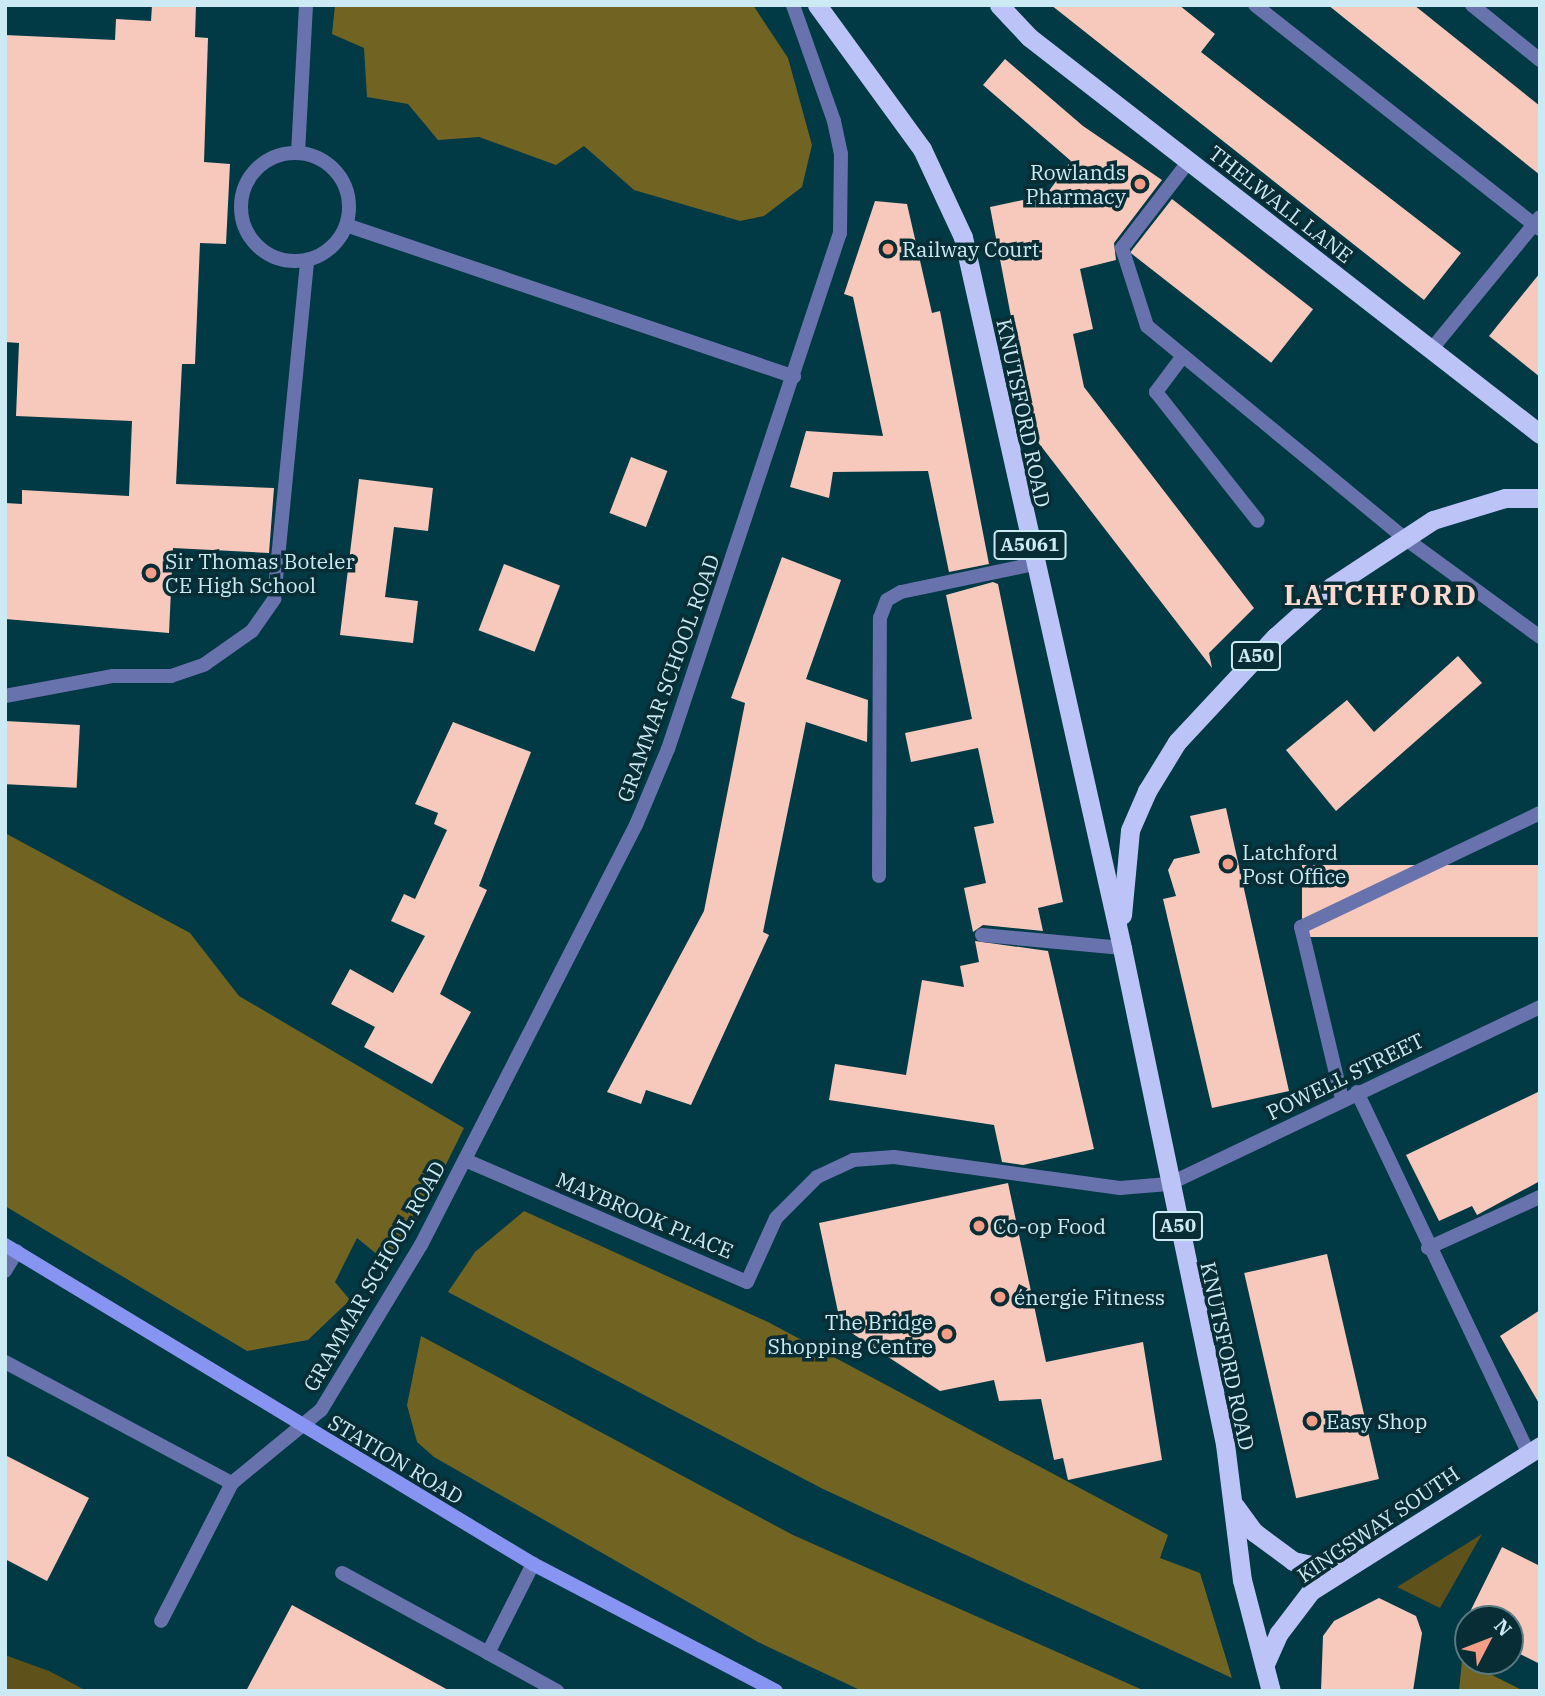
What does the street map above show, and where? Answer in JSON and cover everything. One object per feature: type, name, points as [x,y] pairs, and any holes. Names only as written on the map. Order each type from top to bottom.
[{"type":"highway","name":"KNUTSFORD ROAD","points":[[817,5],[922,149],[963,237],[1122,948],[1234,1505],[1242,1580],[1271,1691]]},
{"type":"highway","name":"THELWALL LANE","points":[[999,5],[1029,37],[1430,351],[1539,432]]},
{"type":"highway","name":"KNUTSFORD ROAD","points":[[1122,948],[1130,830],[1177,742],[1275,637],[1331,587],[1403,537],[1465,507],[1540,498]]},
{"type":"highway","name":"KINGSWAY SOUTH","points":[[1265,1664],[1279,1633],[1311,1591],[1534,1450]]},
{"type":"highway","name":"A50","points":[[1234,1505],[1254,1532],[1293,1561],[1339,1565],[1363,1556]]},
{"type":"main road","name":"STATION ROAD","points":[[11,1248],[304,1428],[533,1564],[775,1691]]},
{"type":"street","points":[[298,153],[306,5]]},
{"type":"street","name":"GRAMMAR SCHOOL ROAD","points":[[304,1428],[421,1245],[636,825],[668,749],[840,233],[842,188],[834,121],[793,5]]},
{"type":"street","points":[[1255,5],[1538,224],[1430,351]]},
{"type":"street","points":[[1472,5],[1540,60]]},
{"type":"street","points":[[298,153],[315,157],[340,177],[349,208],[346,225],[338,241],[307,260],[271,256],[256,245],[241,212],[243,193],[264,163],[298,153]]},
{"type":"street","points":[[1189,161],[1122,248],[1147,327],[1403,537],[1538,632]]},
{"type":"street","points":[[346,225],[794,377]]},
{"type":"street","points":[[5,696],[113,676],[172,676],[205,664],[252,631],[274,599],[307,260]]},
{"type":"street","points":[[1183,356],[1156,391],[1258,521]]},
{"type":"street","points":[[879,876],[880,618],[887,600],[901,592],[1034,564]]},
{"type":"street","points":[[1342,1099],[1301,927],[1540,813]]},
{"type":"street","points":[[982,935],[1122,948]]},
{"type":"street","name":"POWELL STREET","points":[[1169,1184],[1342,1099],[1540,1007]]},
{"type":"street","points":[[1357,1092],[1428,1248],[1534,1450]]},
{"type":"street","name":"MAYBROOK PLACE","points":[[465,1160],[747,1282],[776,1218],[817,1177],[853,1160],[894,1157],[1120,1188],[1169,1184]]},
{"type":"street","points":[[1428,1248],[1540,1197]]},
{"type":"street","points":[[5,1270],[11,1248]]},
{"type":"street","points":[[5,1362],[232,1483]]},
{"type":"street","points":[[161,1621],[232,1483],[304,1428]]},
{"type":"street","points":[[488,1653],[533,1564]]},
{"type":"street","points":[[342,1573],[557,1691]]},
{"type":"shaded area","points":[[335,5],[753,5],[788,58],[812,145],[802,187],[764,216],[740,221],[634,190],[584,146],[556,165],[479,137],[438,140],[408,104],[367,97],[364,48],[332,34]]},
{"type":"shaded area","points":[[5,833],[190,933],[239,996],[464,1128],[420,1217],[389,1264],[357,1238],[335,1282],[350,1300],[308,1340],[247,1351],[5,1206]]},
{"type":"shaded area","points":[[524,1211],[768,1322],[1168,1535],[1160,1558],[1200,1573],[1232,1678],[823,1489],[448,1292],[475,1252]]},
{"type":"shaded area","points":[[421,1336],[793,1535],[1145,1691],[862,1691],[758,1642],[434,1457],[417,1442],[407,1405]]},
{"type":"shaded area","points":[[1482,1534],[1440,1608],[1397,1587]]},
{"type":"shaded area","points":[[5,1655],[49,1671],[87,1691],[5,1691]]},
{"type":"shaded area","points":[[1461,1675],[1492,1675],[1524,1691],[1459,1691]]},
{"type":"building","points":[[152,5],[196,5],[195,37],[208,38],[204,162],[230,164],[226,244],[200,243],[195,364],[182,364],[176,484],[274,488],[269,553],[173,548],[169,633],[5,619],[5,503],[22,504],[22,490],[129,496],[132,421],[16,416],[19,343],[5,342],[5,35],[115,40],[116,19],[151,21]]},
{"type":"building","points":[[1051,5],[1179,5],[1215,34],[1201,52],[1461,253],[1424,300]]},
{"type":"building","points":[[1328,5],[1414,5],[1540,106],[1540,175]]},
{"type":"building","points":[[1005,59],[1083,126],[1162,180],[1114,243],[1116,260],[1080,269],[1093,329],[1073,334],[1084,387],[1254,608],[1209,653],[1212,668],[1034,437],[990,207],[1046,195],[1071,161],[983,85]]},
{"type":"building","points":[[1172,199],[1313,309],[1271,363],[1130,253]]},
{"type":"building","points":[[875,201],[907,204],[932,313],[940,311],[989,564],[949,572],[928,471],[833,472],[829,498],[790,487],[806,431],[883,436],[853,297],[844,294]]},
{"type":"building","points":[[1540,273],[1540,377],[1489,336]]},
{"type":"building","points":[[631,457],[667,471],[646,527],[609,513]]},
{"type":"building","points":[[359,479],[433,488],[428,531],[394,527],[385,597],[418,601],[413,643],[340,635]]},
{"type":"building","points":[[782,557],[841,580],[806,679],[868,700],[867,742],[806,722],[763,932],[769,935],[691,1105],[646,1090],[641,1104],[607,1092],[704,911],[745,703],[731,698]]},
{"type":"building","points":[[504,564],[560,586],[535,652],[479,630]]},
{"type":"building","points":[[993,582],[998,584],[1063,902],[1038,908],[1043,931],[983,925],[973,932],[964,888],[986,883],[974,827],[994,823],[978,748],[911,762],[905,733],[972,719],[946,595]]},
{"type":"building","points":[[1458,656],[1482,683],[1336,811],[1286,750],[1347,700],[1374,732]]},
{"type":"building","points":[[5,721],[80,725],[77,788],[5,784]]},
{"type":"building","points":[[453,722],[531,752],[479,886],[487,890],[440,994],[471,1012],[432,1084],[364,1047],[375,1027],[331,1004],[350,969],[393,993],[425,936],[391,921],[404,894],[415,899],[447,830],[434,824],[438,813],[415,804]]},
{"type":"building","points":[[1226,808],[1289,1091],[1212,1108],[1163,899],[1176,896],[1168,870],[1174,859],[1200,853],[1190,816]]},
{"type":"building","points":[[1302,865],[1540,865],[1540,937],[1302,937]]},
{"type":"building","points":[[975,941],[1048,951],[1094,1149],[1023,1165],[1002,1162],[994,1125],[829,1100],[835,1064],[906,1075],[922,980],[964,987],[960,966],[979,962]]},
{"type":"building","points":[[1540,1091],[1540,1181],[1477,1215],[1472,1206],[1439,1221],[1406,1155]]},
{"type":"building","name":"The Bridge Shopping Centre","points":[[1008,1183],[1046,1362],[1143,1342],[1162,1460],[1068,1480],[1063,1458],[1054,1460],[1041,1399],[999,1401],[994,1380],[940,1391],[841,1326],[819,1223]]},
{"type":"building","points":[[1327,1254],[1379,1479],[1296,1498],[1244,1273]]},
{"type":"building","points":[[1540,1310],[1540,1405],[1500,1336]]},
{"type":"building","points":[[5,1455],[89,1498],[47,1581],[5,1559]]},
{"type":"building","points":[[1502,1547],[1540,1566],[1540,1664],[1524,1656],[1524,1605],[1473,1605]]},
{"type":"building","points":[[1379,1598],[1416,1616],[1422,1633],[1413,1691],[1321,1691],[1323,1636],[1334,1621]]},
{"type":"building","points":[[292,1605],[450,1691],[246,1691]]},
{"type":"place","name":"Rowlands Pharmacy","points":[[1140,184]]},
{"type":"place","name":"Railway Court","points":[[888,249]]},
{"type":"place","name":"Sir Thomas Boteler CE High School","points":[[151,573]]},
{"type":"place","name":"Latchford Post Office","points":[[1228,864]]},
{"type":"place","name":"Co-op Food","points":[[979,1226]]},
{"type":"place","name":"énergie Fitness","points":[[1000,1297]]},
{"type":"place","name":"The Bridge Shopping Centre","points":[[947,1334]]},
{"type":"place","name":"Easy Shop","points":[[1312,1421]]},
{"type":"district","name":"LATCHFORD","points":[[1381,595]]}]
